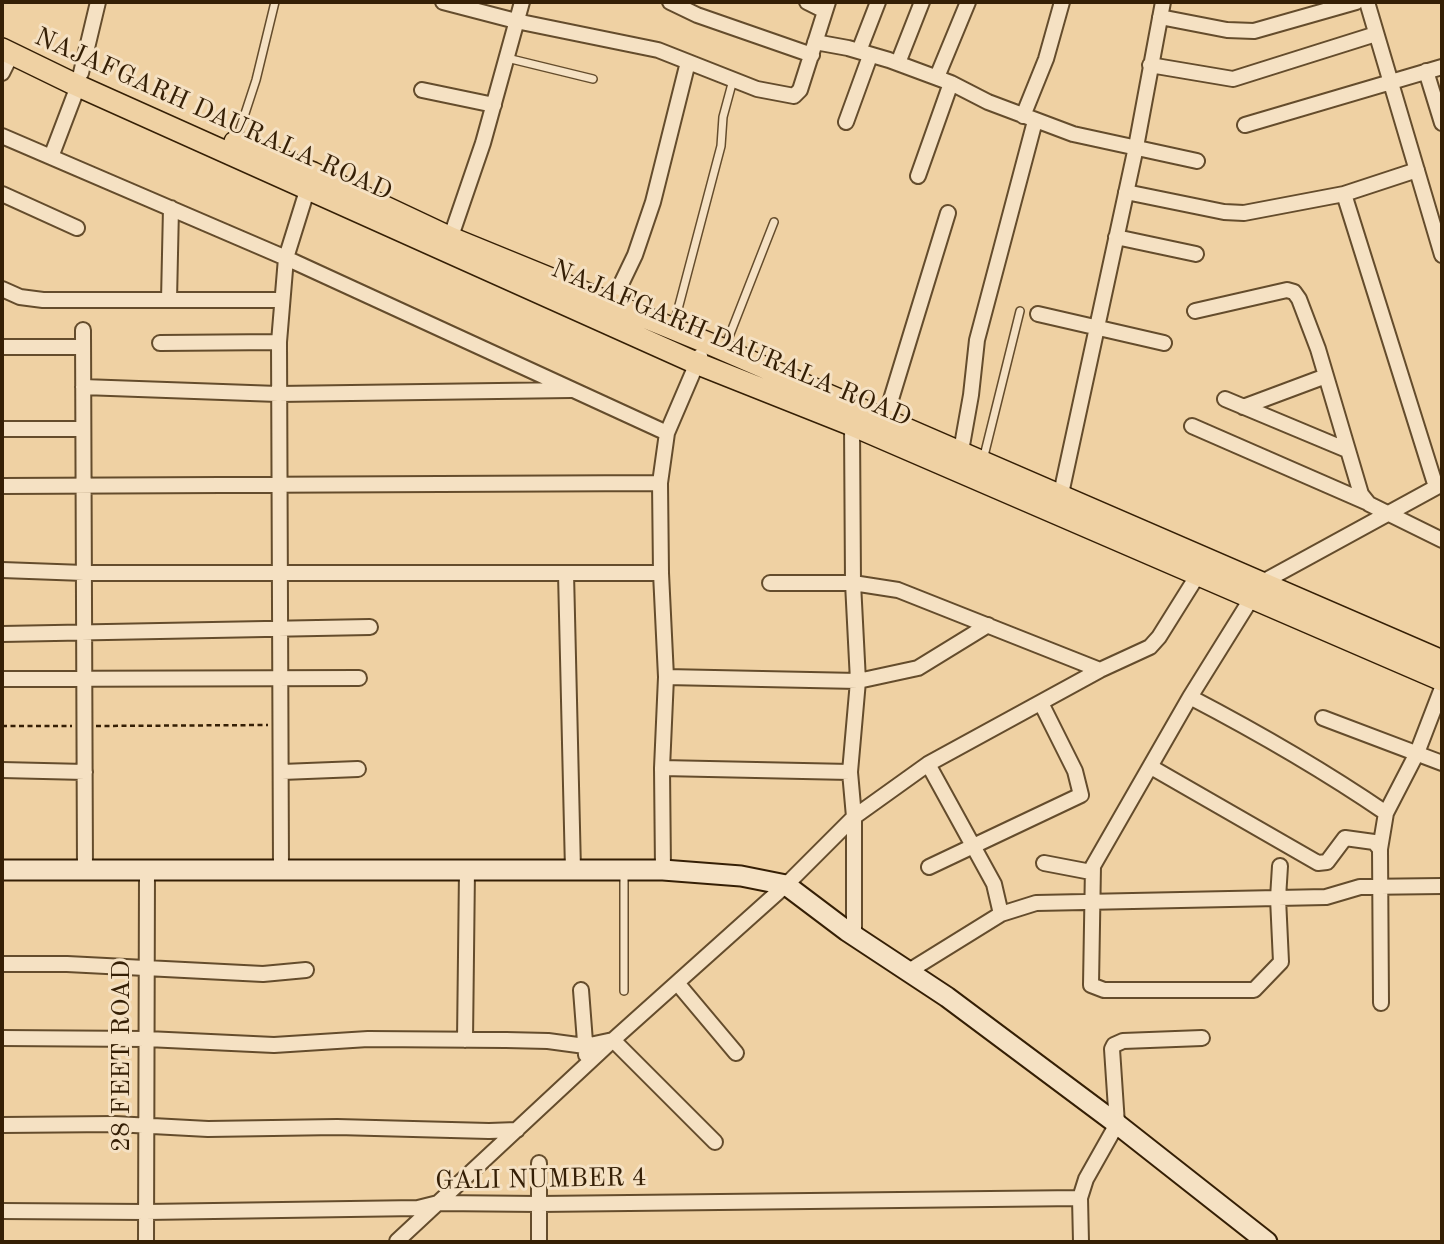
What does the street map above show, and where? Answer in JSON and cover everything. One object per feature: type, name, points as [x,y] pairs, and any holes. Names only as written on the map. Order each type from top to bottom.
[{"type":"main road","name":"NAJAFGARH DAURALA ROAD","points":[[2,33],[79,79],[310,181],[696,363],[1059,505],[1256,590],[1442,661]]},
{"type":"main road","name":"NAJAFGARH DAURALA ROAD","points":[[5,59],[79,79],[235,142],[310,181]]},
{"type":"main road","name":"NAJAFGARH DAURALA ROAD","points":[[448,245],[611,303],[961,451],[1059,505],[1199,573],[1256,590],[1442,680]]},
{"type":"street","points":[[51,157],[79,79],[98,2]]},
{"type":"street","points":[[443,2],[516,21],[657,50],[757,89],[794,96],[800,90],[827,6],[807,2]]},
{"type":"street","points":[[448,245],[494,105],[522,2]]},
{"type":"street","points":[[670,2],[697,15],[814,49],[864,53],[898,63],[944,80],[988,102],[1073,134],[1197,161]]},
{"type":"street","points":[[846,122],[878,2]]},
{"type":"street","points":[[898,63],[922,2]]},
{"type":"street","points":[[918,176],[968,2]]},
{"type":"street","points":[[961,451],[977,340],[1029,118],[1062,2]]},
{"type":"street","points":[[1059,505],[1136,147],[1163,2]]},
{"type":"street","points":[[1160,17],[1227,30],[1254,31],[1356,2]]},
{"type":"street","points":[[1367,2],[1442,255]]},
{"type":"street","points":[[1150,65],[1233,79],[1376,34]]},
{"type":"street","points":[[611,303],[635,255],[653,202],[688,62]]},
{"type":"street","points":[[1245,125],[1442,67]]},
{"type":"street","points":[[1426,71],[1442,123]]},
{"type":"street","points":[[422,90],[494,105]]},
{"type":"street","points":[[2,136],[286,258],[667,433]]},
{"type":"street","points":[[1126,192],[1244,214],[1344,194],[1417,170]]},
{"type":"street","points":[[281,870],[279,342],[286,258],[310,181]]},
{"type":"street","points":[[2,194],[78,228]]},
{"type":"street","points":[[1279,866],[1281,961],[1254,990],[1104,990],[1091,985],[1094,902],[1091,872],[1189,697],[1256,590],[1387,513],[1439,486],[1344,194]]},
{"type":"street","points":[[169,300],[171,208]]},
{"type":"street","points":[[885,419],[948,213]]},
{"type":"street","points":[[1116,237],[1196,254]]},
{"type":"street","points":[[2,289],[20,297],[43,300],[282,300]]},
{"type":"street","points":[[1195,311],[1287,290],[1294,292],[1309,324],[1346,450],[1366,502]]},
{"type":"street","points":[[1038,314],[1164,343]]},
{"type":"street","points":[[83,330],[85,870]]},
{"type":"street","points":[[160,343],[279,342]]},
{"type":"street","points":[[2,347],[83,347]]},
{"type":"street","points":[[663,870],[662,768],[666,677],[660,483],[667,433],[696,363],[716,347]]},
{"type":"street","points":[[1243,407],[1326,376]]},
{"type":"street","points":[[83,387],[278,394],[576,390]]},
{"type":"street","points":[[1225,399],[1346,450]]},
{"type":"street","points":[[852,425],[853,583],[858,681],[850,772],[854,817],[855,936]]},
{"type":"street","points":[[1192,426],[1366,502],[1442,540]]},
{"type":"street","points":[[2,429],[83,429]]},
{"type":"street","points":[[2,486],[660,483]]},
{"type":"street","points":[[2,570],[84,573],[661,573]]},
{"type":"street","points":[[566,573],[573,870]]},
{"type":"street","points":[[397,1241],[613,1040],[786,885],[854,817],[928,764],[1100,670],[1150,647],[1199,573]]},
{"type":"street","points":[[770,583],[853,583],[898,590],[1100,670]]},
{"type":"street","points":[[666,677],[858,681],[918,668],[988,625]]},
{"type":"street","points":[[2,634],[370,626]]},
{"type":"street","points":[[2,679],[359,678]]},
{"type":"street","points":[[1381,1003],[1380,849],[1386,813],[1417,753],[1442,688]]},
{"type":"street","points":[[1189,697],[1258,732],[1325,771],[1386,813]]},
{"type":"street","points":[[929,867],[1081,795],[1075,771],[1041,703]]},
{"type":"street","points":[[1323,718],[1442,764]]},
{"type":"street","points":[[928,764],[994,884],[1001,914]]},
{"type":"street","points":[[1152,766],[1318,863],[1327,862],[1345,838],[1374,842],[1380,849]]},
{"type":"street","points":[[662,768],[850,772]]},
{"type":"street","points":[[282,772],[358,769]]},
{"type":"street","points":[[2,770],[85,772]]},
{"type":"street","points":[[1044,863],[1091,872]]},
{"type":"street","points":[[2,870],[663,870],[741,876],[786,885],[855,936],[909,971],[1117,1124],[1267,1242]]},
{"type":"street","name":"28 FEET ROAD","points":[[146,1242],[147,870]]},
{"type":"street","points":[[465,1040],[467,870]]},
{"type":"street","points":[[909,971],[1001,914],[1037,903],[1326,897],[1360,887],[1442,886]]},
{"type":"street","points":[[2,964],[147,967],[263,974],[306,970]]},
{"type":"street","points":[[678,984],[736,1053]]},
{"type":"street","points":[[581,990],[588,1064]]},
{"type":"street","points":[[2,1038],[147,1039],[274,1045],[368,1039],[548,1041],[585,1046],[613,1040]]},
{"type":"street","points":[[1081,1242],[1080,1198],[1086,1179],[1117,1124],[1112,1049],[1114,1045],[1123,1041],[1202,1038]]},
{"type":"street","points":[[613,1040],[715,1142]]},
{"type":"street","points":[[2,1125],[517,1130]]},
{"type":"street","points":[[539,1163],[539,1242]]},
{"type":"street","name":"GALI NUMBER 4","points":[[2,1211],[418,1208],[438,1203],[1080,1198]]},
{"type":"street","points":[[417,1224],[418,1208]]},
{"type":"lane","points":[[235,142],[256,80],[275,2]]},
{"type":"lane","points":[[506,58],[593,79]]},
{"type":"lane","points":[[673,328],[721,146],[723,117],[733,80]]},
{"type":"lane","points":[[716,347],[774,222]]},
{"type":"lane","points":[[983,461],[1020,311]]},
{"type":"lane","points":[[624,870],[624,991]]},
{"type":"path","points":[[2,726],[282,725]]}]
